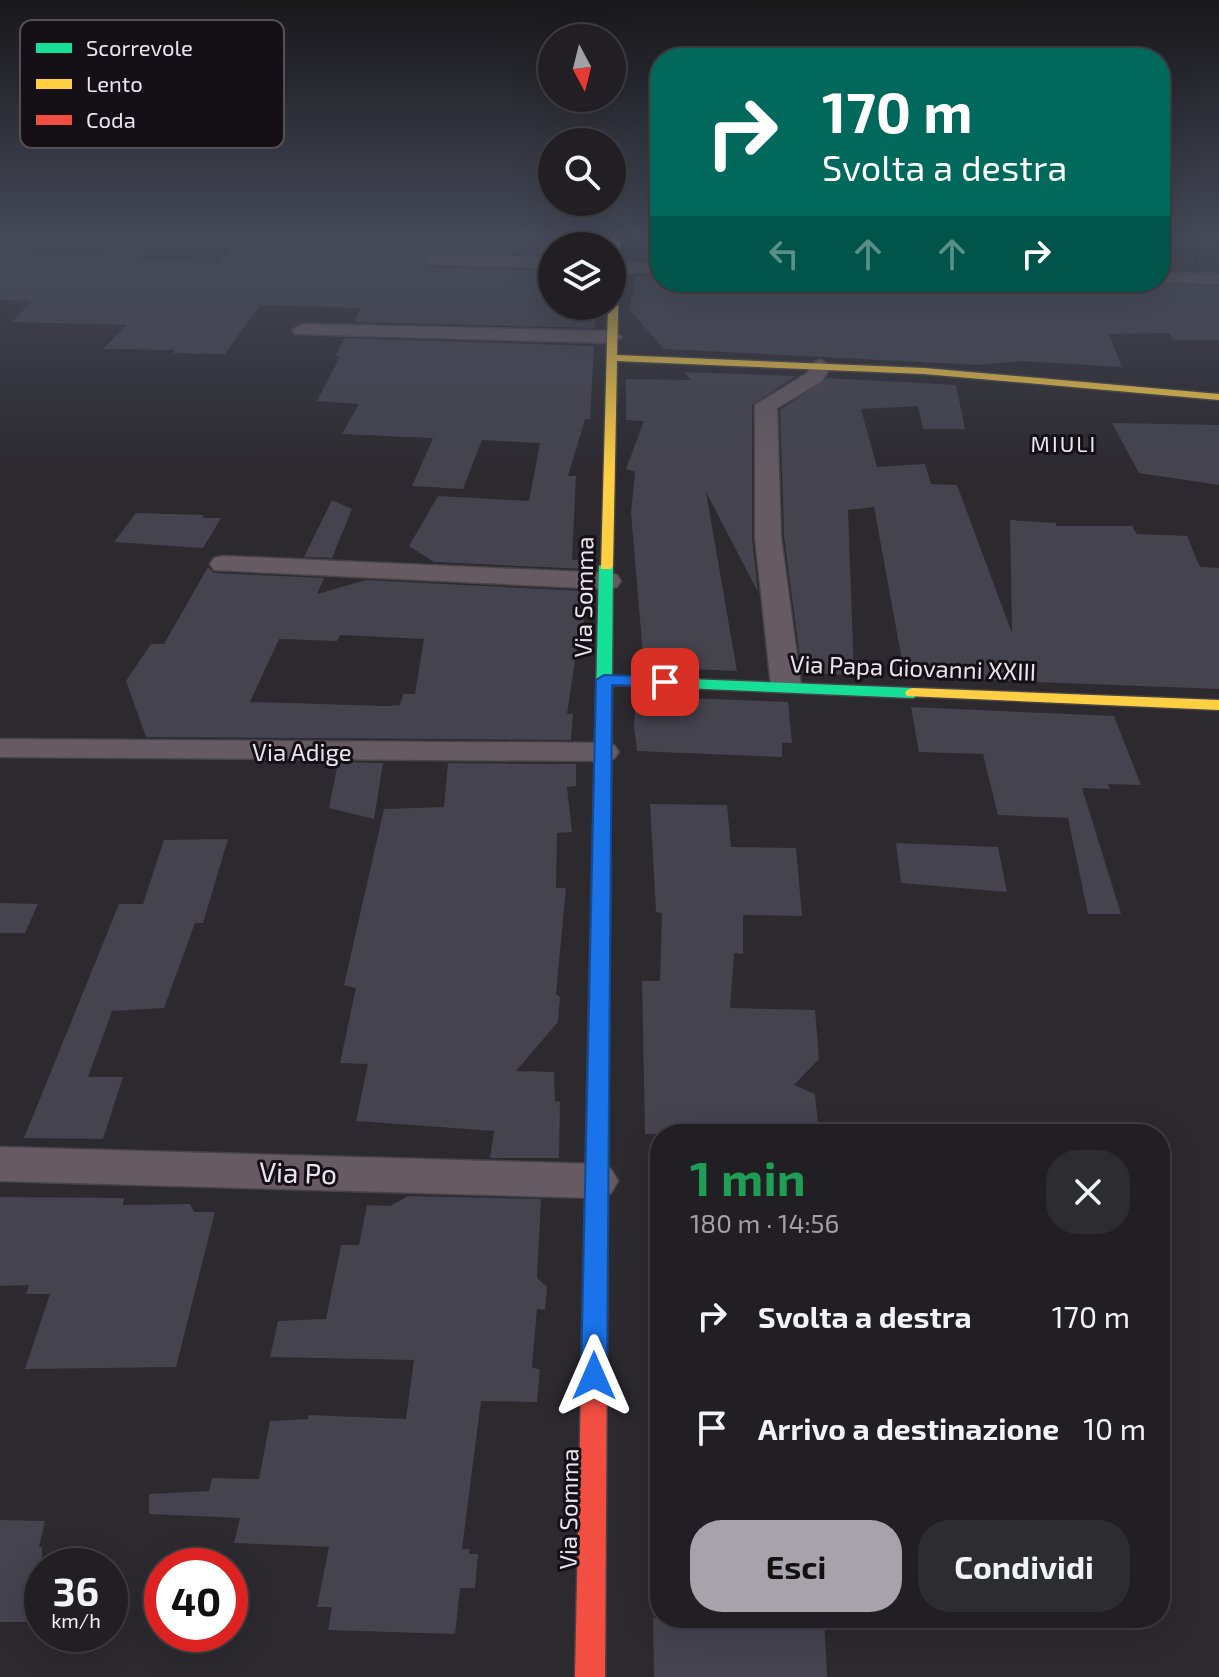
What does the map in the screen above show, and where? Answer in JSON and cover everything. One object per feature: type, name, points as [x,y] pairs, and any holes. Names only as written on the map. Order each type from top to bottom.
[{"type":"street","name":"Via Somma","points":[[590,1677],[604,680],[612,320]]},
{"type":"street","points":[[302,330],[612,348],[1219,397]]},
{"type":"street","points":[[786,686],[768,537],[766,405],[815,377],[821,366]]},
{"type":"street","points":[[223,564],[608,581]]},
{"type":"street","name":"Via Papa Giovanni XXIII","points":[[604,680],[1219,705]]},
{"type":"street","name":"Via Adige","points":[[0,748],[603,752]]},
{"type":"street","name":"Via Po","points":[[0,1164],[596,1181]]},
{"type":"building","points":[[17,316],[252,316],[225,354],[103,349],[127,325],[12,322]]},
{"type":"building","points":[[357,316],[538,316],[538,320],[596,320],[595,328],[354,322]]},
{"type":"building","points":[[635,316],[1219,316],[1219,340],[1173,340],[1170,333],[1109,334],[1122,367],[1021,361],[979,365],[664,349]]},
{"type":"building","points":[[345,338],[594,346],[590,419],[585,419],[568,476],[576,476],[572,560],[586,560],[585,569],[434,562],[409,546],[438,496],[529,501],[540,443],[482,440],[463,489],[412,486],[433,438],[342,434],[359,404],[317,401],[340,356],[335,356]]},
{"type":"building","points":[[684,372],[796,376],[752,405],[752,537],[758,592],[706,492],[737,671],[644,667],[631,513],[635,472],[626,469],[644,421],[626,420],[626,379],[691,380]]},
{"type":"building","points":[[827,378],[956,385],[965,429],[923,429],[918,406],[861,409],[877,467],[925,464],[931,484],[957,485],[1012,633],[1010,520],[1056,523],[1056,526],[1132,526],[1137,534],[1187,536],[1200,567],[1219,568],[1219,689],[905,677],[874,507],[848,510],[854,675],[802,673],[784,537],[780,410]]},
{"type":"building","points":[[1112,423],[1219,425],[1219,485],[1139,473]]},
{"type":"building","points":[[332,500],[352,509],[332,558],[304,557]]},
{"type":"building","points":[[136,513],[221,518],[203,548],[114,542]]},
{"type":"building","points":[[208,567],[214,573],[324,578],[317,594],[366,580],[585,591],[583,647],[577,647],[567,714],[573,714],[571,740],[146,737],[126,681],[151,644],[164,644]],"holes":[[[340,635],[424,639],[415,694],[403,694],[400,705],[250,702],[279,639],[337,641]]]},
{"type":"building","points":[[636,696],[788,702],[792,743],[782,743],[782,757],[637,751],[634,728]]},
{"type":"building","points":[[911,707],[1114,716],[1141,785],[1108,784],[1110,789],[1082,788],[1121,914],[1088,914],[1068,818],[998,815],[983,754],[919,752]]},
{"type":"building","points":[[338,762],[383,763],[374,819],[329,808]]},
{"type":"building","points":[[448,763],[576,764],[576,786],[567,787],[572,832],[557,833],[556,888],[566,888],[556,994],[560,997],[558,1022],[516,1071],[554,1072],[555,1101],[560,1102],[559,1158],[490,1158],[494,1131],[356,1121],[368,1064],[340,1063],[356,988],[344,985],[384,809],[444,807]]},
{"type":"building","points":[[650,804],[727,805],[731,847],[796,848],[802,916],[743,915],[743,954],[734,953],[730,1008],[815,1010],[819,1059],[794,1085],[815,1094],[818,1124],[650,1124],[650,1134],[645,1134],[642,981],[660,981],[662,913],[656,912]]},
{"type":"building","points":[[228,839],[203,923],[195,923],[164,1008],[112,1011],[88,1077],[123,1077],[103,1139],[24,1138],[119,904],[143,904],[164,840]]},
{"type":"building","points":[[896,843],[998,847],[1007,892],[901,883]]},
{"type":"building","points":[[0,903],[38,904],[25,933],[0,933]]},
{"type":"building","points":[[408,1196],[541,1199],[537,1278],[547,1287],[545,1310],[537,1309],[532,1367],[540,1370],[537,1402],[481,1401],[462,1549],[470,1549],[469,1554],[478,1554],[475,1588],[460,1588],[455,1634],[328,1630],[332,1607],[317,1607],[329,1547],[234,1543],[240,1518],[149,1514],[149,1494],[209,1491],[212,1478],[259,1479],[270,1421],[308,1419],[309,1415],[406,1419],[414,1360],[270,1357],[278,1321],[326,1319],[341,1245],[359,1245],[367,1205],[390,1206]]},
{"type":"building","points":[[0,1197],[124,1198],[123,1205],[190,1204],[194,1212],[215,1212],[176,1367],[25,1369],[50,1294],[26,1294],[29,1285],[0,1286]]},
{"type":"building","points":[[0,1520],[45,1521],[39,1547],[42,1548],[24,1548],[24,1622],[0,1622]]},
{"type":"building","points":[[653,1628],[825,1628],[827,1677],[654,1677]]},
{"type":"traffic: fast","points":[[599,1006],[606,566]]},
{"type":"traffic: fast","points":[[604,680],[913,693]]},
{"type":"traffic: slow","points":[[606,566],[613,320]]},
{"type":"traffic: slow","points":[[612,358],[924,371],[1219,397]]},
{"type":"traffic: slow","points":[[913,693],[1219,705]]},
{"type":"traffic: jam","points":[[590,1677],[599,1006]]},
{"type":"district","name":"MIULI","points":[[1064,443]]},
{"type":"route","points":[[594,1376],[604,680],[665,682]]}]
